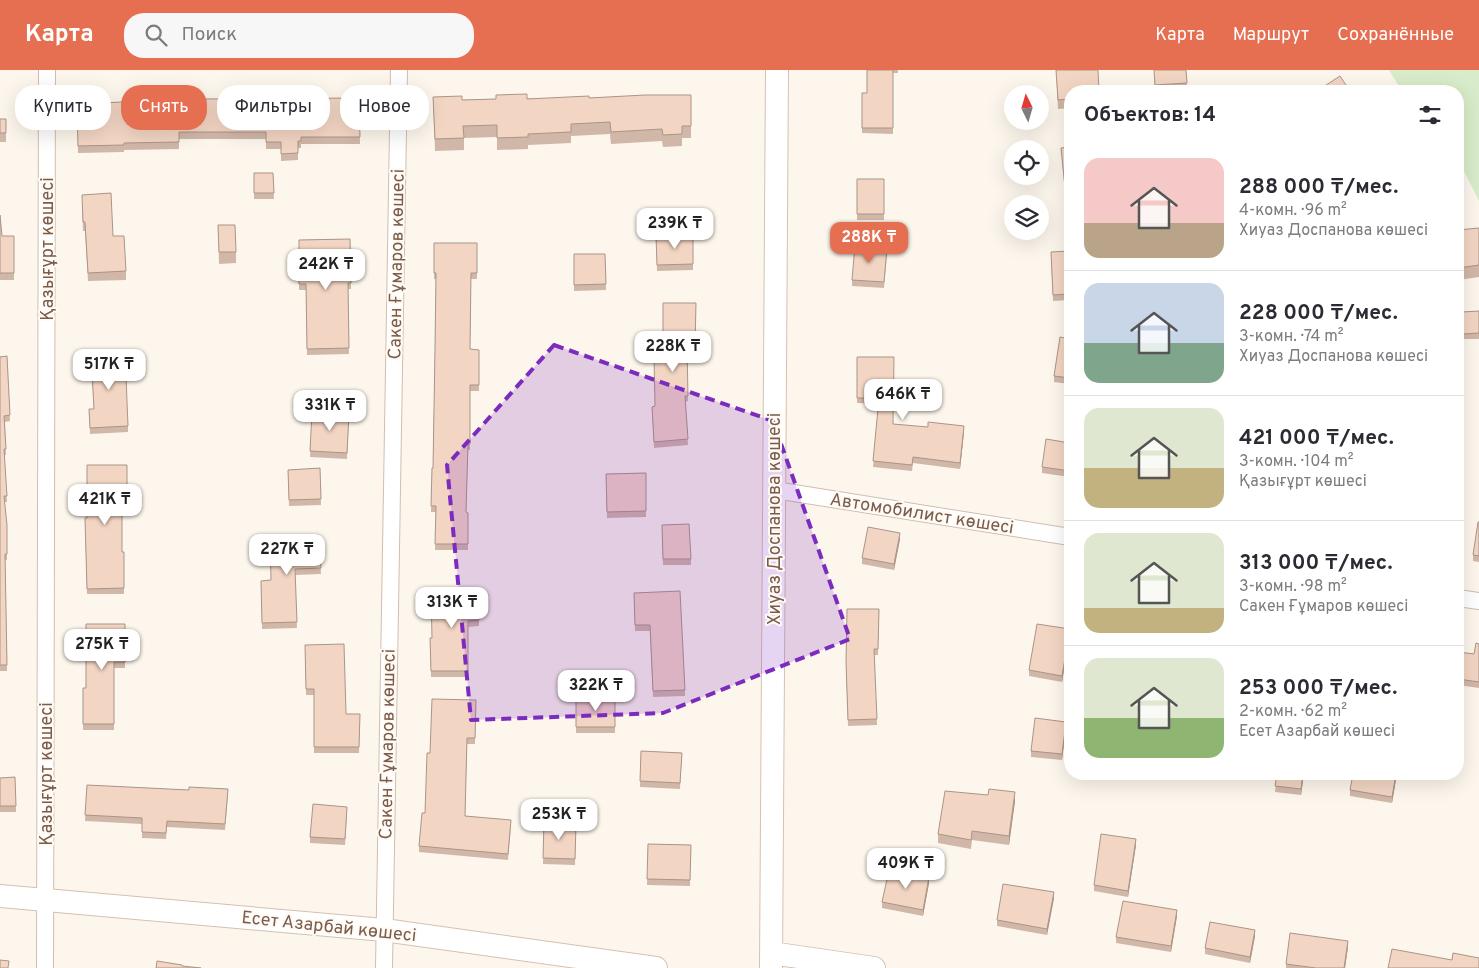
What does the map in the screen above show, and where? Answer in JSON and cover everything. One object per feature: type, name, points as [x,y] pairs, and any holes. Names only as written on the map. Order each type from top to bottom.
[{"type":"main road","name":"Хиуаз Доспанова көшесі","points":[[771,961],[777,70]]},
{"type":"main road","name":"Есет Азарбай көшесі","points":[[0,896],[384,930],[656,968]]},
{"type":"main road","points":[[771,961],[874,968]]},
{"type":"street","name":"Қазығұрт көшесі","points":[[44,968],[46,900],[47,70]]},
{"type":"street","name":"Сакен Ғұмаров көшесі","points":[[384,968],[399,70]]},
{"type":"street","name":"Автомобилист көшесі","points":[[775,490],[1064,536]]},
{"type":"street","points":[[1464,599],[1479,601]]},
{"type":"highlighted area","points":[[554,345],[773,421],[850,639],[663,713],[471,720],[447,465]]},
{"type":"green space","points":[[1389,70],[1479,70],[1479,201],[1464,171],[1464,85],[1398,85]]},
{"type":"building","points":[[867,70],[893,70],[893,128],[862,128],[862,93],[867,93]]},
{"type":"building","points":[[1056,70],[1098,70],[1099,85],[1064,85],[1064,100],[1058,100]]},
{"type":"building","points":[[1154,70],[1186,70],[1187,83],[1155,85]]},
{"type":"building","points":[[1340,76],[1346,85],[1326,85]]},
{"type":"building","points":[[527,94],[527,99],[691,95],[691,126],[682,126],[682,134],[663,135],[662,129],[611,132],[610,122],[571,124],[571,132],[528,134],[528,137],[497,138],[497,125],[463,126],[464,138],[435,139],[433,97],[462,96],[462,100],[496,99],[496,95]]},
{"type":"building","points":[[330,98],[340,98],[340,130],[360,130],[360,137],[301,137],[301,141],[298,141],[298,153],[281,154],[281,142],[266,142],[266,132],[179,132],[179,142],[78,146],[78,130],[111,130],[111,103],[121,102],[121,130],[207,130],[207,99],[217,99],[217,130],[330,130]]},
{"type":"building","points":[[0,119],[6,119],[6,133],[0,133]]},
{"type":"building","points":[[1061,148],[1064,148],[1064,177]]},
{"type":"building","points":[[254,173],[273,173],[274,193],[254,193]]},
{"type":"building","points":[[857,179],[884,179],[884,214],[857,214]]},
{"type":"building","points":[[111,193],[113,236],[124,236],[126,271],[88,273],[82,195]]},
{"type":"building","points":[[0,215],[2,236],[14,236],[14,273],[0,273]]},
{"type":"building","points":[[218,225],[235,225],[236,252],[219,252]]},
{"type":"building","points":[[1479,228],[1479,265],[1464,267],[1464,229]]},
{"type":"building","points":[[693,235],[693,264],[657,265],[656,236]]},
{"type":"building","points":[[350,239],[351,283],[348,283],[349,348],[307,349],[306,284],[299,284],[299,240]]},
{"type":"building","points":[[434,243],[477,243],[477,273],[471,273],[470,349],[479,350],[479,385],[470,385],[470,444],[468,444],[466,512],[468,513],[468,544],[435,544],[436,506],[431,506],[436,273],[434,273]]},
{"type":"building","points":[[855,245],[887,248],[884,282],[852,280]]},
{"type":"building","points":[[1064,251],[1064,294],[1053,295],[1051,252]]},
{"type":"building","points":[[574,254],[605,254],[606,284],[574,285]]},
{"type":"building","points":[[663,303],[696,303],[695,346],[687,346],[688,396],[685,396],[688,439],[654,442],[652,407],[655,406],[654,357],[663,357]]},
{"type":"building","points":[[1479,311],[1479,333],[1464,334],[1464,312]]},
{"type":"building","points":[[1060,337],[1064,338],[1064,377],[1054,376]]},
{"type":"building","points":[[125,352],[128,426],[90,428],[89,409],[94,409],[91,354]]},
{"type":"building","points":[[7,356],[10,415],[4,416],[7,496],[4,496],[7,525],[7,554],[5,554],[7,665],[0,665],[0,357]]},
{"type":"building","points":[[857,357],[894,357],[893,424],[928,427],[928,422],[964,426],[960,463],[913,457],[912,465],[873,461],[879,398],[857,398]]},
{"type":"building","points":[[312,412],[349,414],[347,453],[310,451]]},
{"type":"building","points":[[1046,439],[1064,442],[1064,470],[1042,467]]},
{"type":"building","points":[[87,465],[127,465],[127,499],[122,499],[124,588],[87,589],[85,518],[87,518]]},
{"type":"building","points":[[320,468],[321,499],[289,500],[288,470]]},
{"type":"building","points":[[646,473],[646,511],[607,512],[606,474]]},
{"type":"building","points":[[1479,522],[1479,556],[1473,555]]},
{"type":"building","points":[[689,524],[691,559],[663,559],[662,525]]},
{"type":"building","points":[[868,527],[900,533],[894,564],[862,558]]},
{"type":"building","points":[[319,535],[321,568],[295,569],[297,622],[262,623],[261,581],[271,580],[270,537]]},
{"type":"building","points":[[479,591],[479,620],[468,621],[468,671],[431,671],[431,592]]},
{"type":"building","points":[[680,591],[685,690],[653,691],[650,625],[635,625],[634,593]]},
{"type":"building","points":[[847,609],[879,609],[878,649],[874,649],[877,719],[848,720]]},
{"type":"building","points":[[86,624],[125,624],[125,662],[114,662],[114,724],[83,724],[83,688],[86,688]]},
{"type":"building","points":[[1037,624],[1064,628],[1064,664],[1062,676],[1029,670]]},
{"type":"building","points":[[1476,643],[1479,644],[1479,682],[1464,680],[1464,653],[1474,654]]},
{"type":"building","points":[[344,644],[346,714],[360,714],[359,747],[314,747],[314,689],[306,689],[305,645]]},
{"type":"building","points":[[576,697],[615,697],[615,727],[576,727]]},
{"type":"building","points":[[432,699],[476,700],[475,738],[467,738],[465,816],[511,820],[508,854],[419,846],[422,813],[425,813],[427,753],[430,753]]},
{"type":"building","points":[[1035,718],[1064,722],[1062,754],[1031,751]]},
{"type":"building","points":[[641,751],[682,753],[680,783],[640,781]]},
{"type":"building","points":[[15,777],[16,806],[0,806],[0,778]]},
{"type":"building","points":[[1276,780],[1302,780],[1301,789],[1275,786]]},
{"type":"building","points":[[1352,780],[1395,780],[1392,797],[1350,790]]},
{"type":"building","points":[[87,785],[189,790],[189,787],[228,789],[225,824],[167,821],[166,833],[142,832],[142,818],[85,815]]},
{"type":"building","points":[[989,789],[1015,792],[1009,836],[972,831],[971,840],[938,834],[945,791],[988,795]]},
{"type":"building","points":[[313,804],[347,807],[345,839],[310,837]]},
{"type":"building","points":[[544,823],[576,824],[575,859],[543,858]]},
{"type":"building","points":[[1101,834],[1136,839],[1128,891],[1094,885]]},
{"type":"building","points":[[648,844],[691,845],[690,880],[647,879]]},
{"type":"building","points":[[889,870],[929,877],[923,910],[882,902]]},
{"type":"building","points":[[1003,884],[1054,892],[1047,929],[997,920]]},
{"type":"building","points":[[1123,901],[1177,910],[1171,946],[1116,937]]},
{"type":"building","points":[[1210,922],[1255,930],[1250,957],[1205,948]]},
{"type":"building","points":[[1290,933],[1348,941],[1344,968],[1316,968],[1286,964]]},
{"type":"building","points":[[1392,949],[1452,960],[1453,953],[1479,958],[1479,968],[1388,968]]},
{"type":"building","points":[[0,960],[9,961],[8,968],[0,968]]},
{"type":"building","points":[[157,961],[182,966],[201,968],[156,968]]}]
